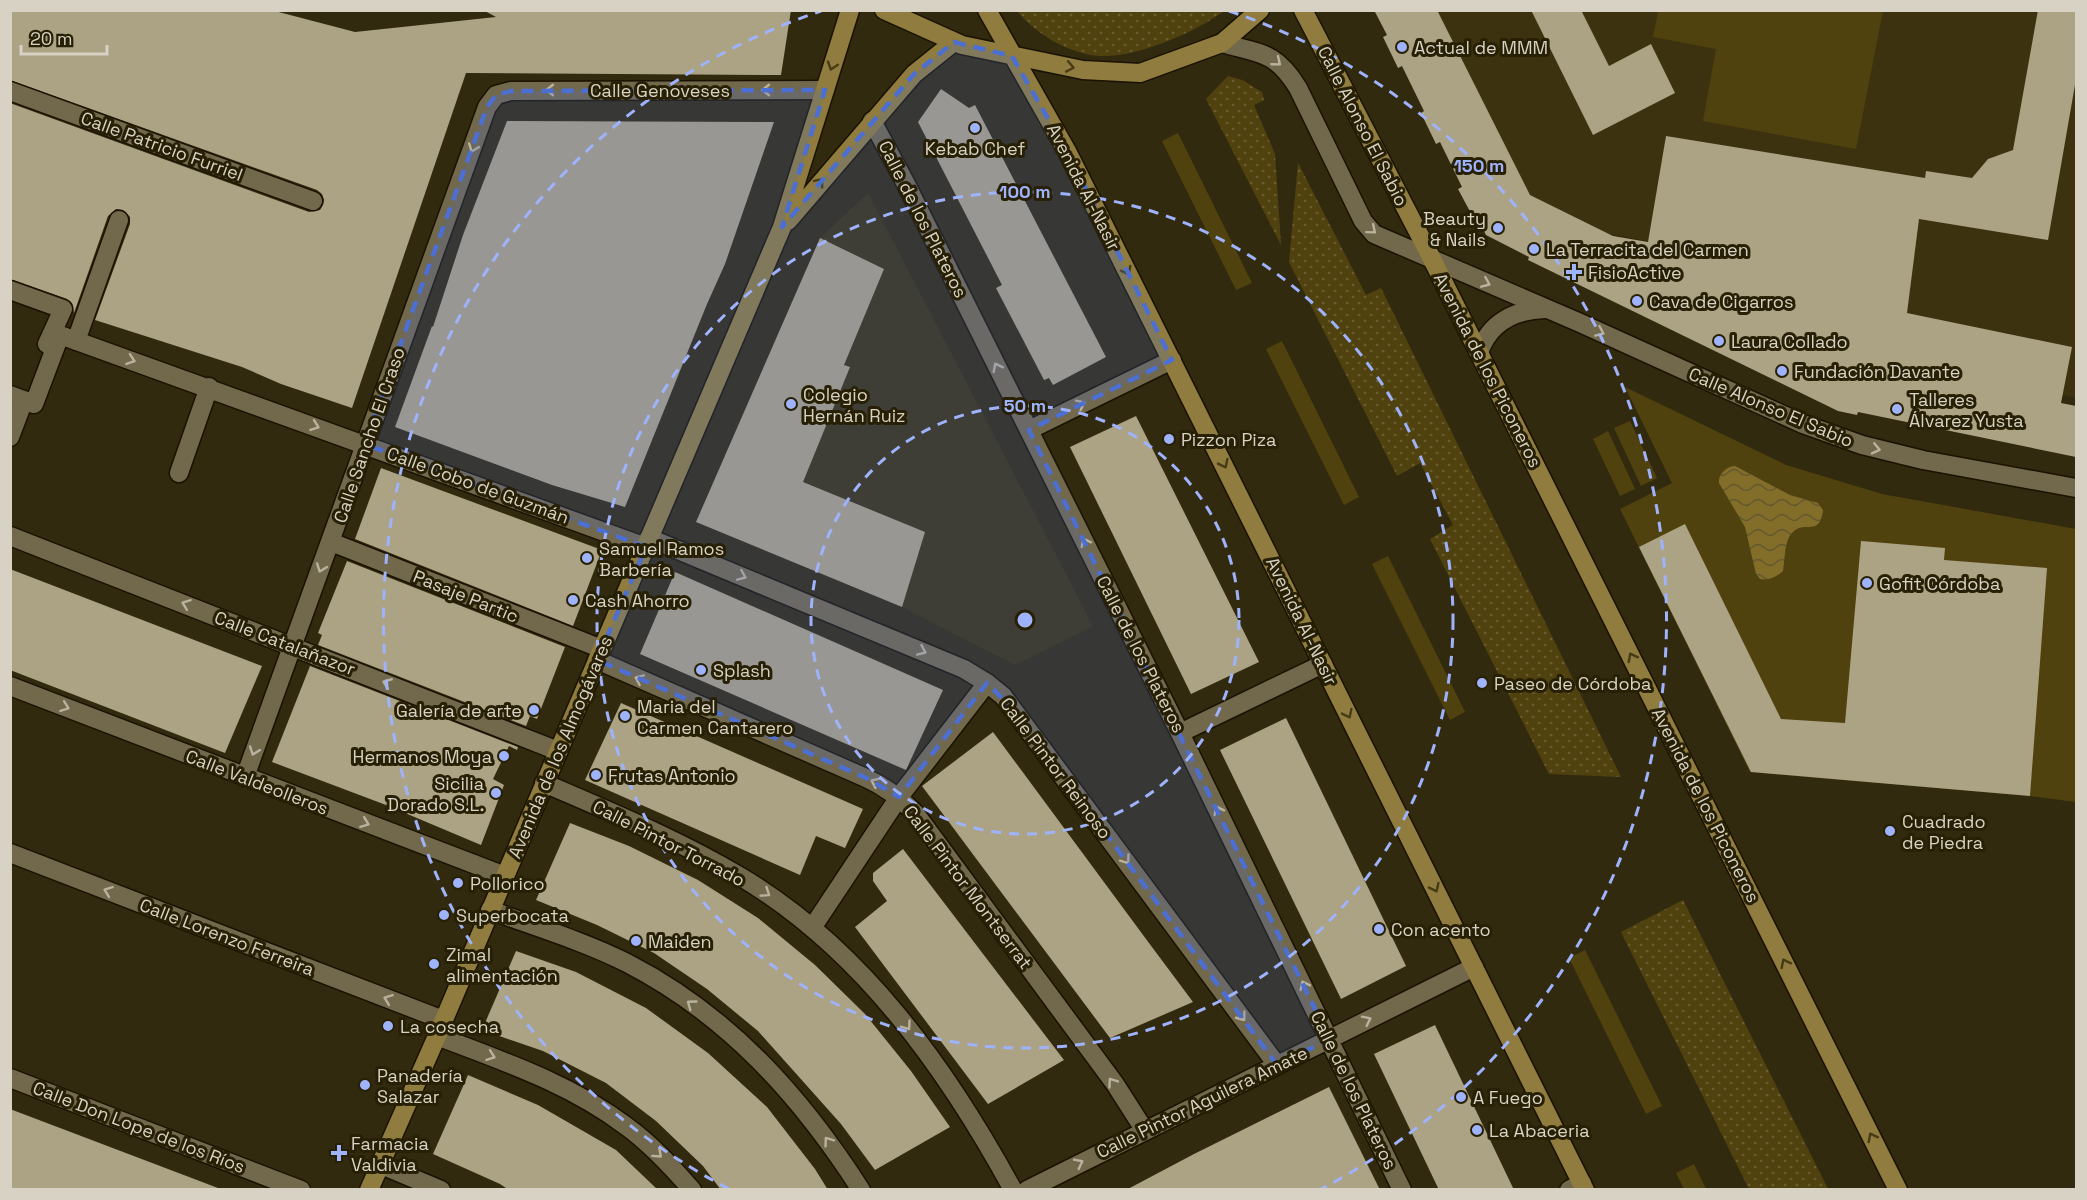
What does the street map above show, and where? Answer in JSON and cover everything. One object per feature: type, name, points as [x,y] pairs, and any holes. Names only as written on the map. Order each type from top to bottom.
[{"type":"main road","name":"Avenida de los Almogávares","points":[[369,1190],[783,227],[850,10]]},
{"type":"main road","points":[[884,10],[954,42],[1083,70],[1140,73],[1222,43],[1260,10]]},
{"type":"main road","name":"Avenida Al-Nasir","points":[[987,10],[1068,153],[1172,360],[1473,967],[1578,1188]]},
{"type":"main road","name":"Calle Alonso El Sabio","points":[[1304,10],[1432,259]]},
{"type":"main road","name":"Avenida de los Almogávares","points":[[783,227],[914,74],[954,42]]},
{"type":"main road","name":"Avenida de los Piconeros","points":[[1432,259],[1898,1190]]},
{"type":"street","points":[[1222,43],[1270,56],[1283,67],[1298,88],[1366,226],[1374,234],[1432,259]]},
{"type":"street","name":"Calle Genoveses","points":[[496,95],[511,91],[825,90]]},
{"type":"street","name":"Calle Patricio Furriel","points":[[10,92],[313,201]]},
{"type":"street","name":"Calle Sancho El Craso","points":[[245,777],[488,107],[496,95]]},
{"type":"street","name":"Calle de los Plateros","points":[[872,121],[906,184],[1180,733],[1402,1190]]},
{"type":"street","points":[[10,437],[17,398],[34,404],[60,335],[76,341],[119,220]]},
{"type":"street","name":"Calle Alonso El Sabio","points":[[1432,259],[1803,424],[1862,445],[1923,460],[2076,488]]},
{"type":"street","points":[[10,290],[63,309],[28,389],[10,383]]},
{"type":"street","points":[[1479,353],[1490,332],[1504,319],[1524,311],[1546,309]]},
{"type":"street","name":"Calle Cobo de Guzmán","points":[[76,341],[648,542]]},
{"type":"street","points":[[1029,430],[1172,360]]},
{"type":"street","points":[[179,472],[209,387]]},
{"type":"street","name":"Calle Catalañazor","points":[[10,536],[293,645],[558,751]]},
{"type":"street","name":"Pasaje Partic","points":[[331,542],[599,655]]},
{"type":"street","name":"Calle Pintor Reinoso","points":[[648,542],[882,634],[963,669],[987,683],[1003,696],[1277,1065]]},
{"type":"street","name":"Calle Pintor Montserrat","points":[[599,655],[883,786],[899,797],[915,813],[943,850],[1114,1084],[1145,1131]]},
{"type":"street","points":[[1180,733],[1323,664]]},
{"type":"street","points":[[812,928],[899,797],[987,683]]},
{"type":"street","name":"Calle Valdeolleros","points":[[10,686],[505,876]]},
{"type":"street","name":"Calle Pintor Torrado","points":[[544,783],[703,855],[773,898],[812,928],[854,967],[900,1016],[947,1081],[993,1153],[1013,1190]]},
{"type":"street","name":"Calle Lorenzo Ferreira","points":[[10,853],[440,1028],[594,1104],[628,1127],[666,1161],[692,1190]]},
{"type":"street","points":[[490,910],[580,942],[626,963],[662,983],[696,1007],[748,1048],[789,1090],[818,1127],[861,1190]]},
{"type":"street","name":"Calle Pintor Aguilera Amate","points":[[1027,1190],[1473,967]]},
{"type":"street","name":"Calle Don Lope de los Ríos","points":[[10,1078],[114,1116],[301,1190]]},
{"type":"street","points":[[379,1164],[441,1190]]},
{"type":"highlighted area","points":[[954,42],[1012,56],[1068,153],[1172,360],[1029,430],[1330,1039],[1277,1065],[1016,712],[987,683],[899,797],[866,778],[597,660],[646,547],[364,444],[487,107],[496,95],[511,91],[825,90],[782,227],[914,74]]},
{"type":"shaded area","points":[[1017,11],[1224,11],[1198,27],[1165,42],[1131,53],[1100,56],[1065,47],[1043,35]]},
{"type":"shaded area","points":[[1437,11],[2076,11],[2076,398],[2062,395],[2071,347],[1907,313],[1842,276],[1609,234],[1530,195]]},
{"type":"shaded area","points":[[1658,11],[1883,11],[1856,149],[1703,121],[1716,49],[1653,37]]},
{"type":"shaded area","points":[[1228,76],[1242,80],[1262,92],[1264,100],[1254,105],[1275,154],[1281,245],[1206,99]]},
{"type":"shaded area","points":[[1178,133],[1252,283],[1236,290],[1162,141]]},
{"type":"shaded area","points":[[1298,163],[1366,295],[1381,288],[1621,777],[1549,774],[1430,539],[1453,525],[1420,463],[1397,476],[1289,262]]},
{"type":"shaded area","points":[[868,193],[1093,626],[1015,665],[902,607],[696,522],[820,238]]},
{"type":"shaded area","points":[[1282,341],[1359,497],[1344,505],[1266,349]]},
{"type":"shaded area","name":"Gofit Córdoba","points":[[1625,387],[1786,465],[1882,494],[2076,529],[2076,802],[1750,772],[1620,509],[1672,483]]},
{"type":"shaded area","points":[[1630,421],[1657,478],[1641,486],[1614,428]]},
{"type":"shaded area","points":[[1608,431],[1635,489],[1620,496],[1593,439]]},
{"type":"shaded area","points":[[1388,556],[1465,712],[1450,720],[1372,564]]},
{"type":"shaded area","points":[[1683,900],[1828,1189],[1749,1189],[1621,932]]},
{"type":"shaded area","points":[[1585,950],[1662,1106],[1646,1114],[1569,958]]},
{"type":"shaded area","points":[[1694,1164],[1706,1189],[1684,1189],[1676,1173]]},
{"type":"water","points":[[1735,466],[1790,495],[1818,503],[1823,510],[1819,523],[1815,526],[1801,527],[1792,533],[1786,546],[1783,571],[1769,579],[1760,579],[1756,574],[1745,527],[1719,483],[1724,471]]},
{"type":"building","points":[[10,10],[271,10],[355,32],[496,17],[483,10],[791,10],[781,75],[466,73],[352,408],[281,384],[242,367],[95,320],[130,224],[130,217],[123,210],[116,209],[108,216],[74,313],[72,303],[67,299],[10,279],[10,103],[309,212],[320,210],[324,200],[322,194],[317,190],[10,80]]},
{"type":"building","points":[[1374,10],[1437,10],[1530,195],[1613,236],[1648,242],[1666,136],[1925,178],[1926,171],[1972,178],[1988,159],[2013,150],[2038,10],[2076,10],[2076,79],[2048,240],[1919,219],[1907,313],[2072,347],[2061,403],[2076,406],[2076,457],[1858,412],[1857,415],[1838,411],[1528,260],[1529,257],[1486,235],[1477,217],[1474,219],[1458,189],[1462,187],[1440,142],[1436,144],[1421,113],[1424,111],[1402,66],[1398,68],[1383,37],[1387,35]]},
{"type":"building","points":[[1531,10],[1581,10],[1609,66],[1651,44],[1675,93],[1593,135]]},
{"type":"building","points":[[941,89],[969,108],[975,105],[1106,357],[1053,385],[1049,378],[1044,380],[996,288],[1002,285],[918,122]]},
{"type":"building","points":[[507,121],[774,122],[725,264],[625,507],[552,485],[395,427],[433,327],[463,235]]},
{"type":"building","name":"Colegio Hernán Ruiz","points":[[820,238],[884,269],[844,365],[850,367],[803,482],[925,532],[902,607],[696,522]]},
{"type":"building","points":[[1136,416],[1259,662],[1191,694],[1070,447]]},
{"type":"building","points":[[381,468],[602,550],[573,626],[355,539]]},
{"type":"building","points":[[1685,524],[1781,719],[1845,723],[1861,541],[1945,548],[1944,560],[2047,568],[2030,796],[1751,772],[1639,547]]},
{"type":"building","points":[[347,561],[565,647],[537,719],[530,716],[526,726],[318,645],[322,635],[318,633]]},
{"type":"building","points":[[10,569],[262,666],[225,753],[10,670]]},
{"type":"building","points":[[675,572],[943,690],[906,770],[640,654]]},
{"type":"building","points":[[310,666],[518,747],[517,750],[509,746],[493,779],[504,785],[481,845],[386,805],[272,762]]},
{"type":"building","points":[[621,703],[863,809],[845,848],[816,836],[800,875],[585,780]]},
{"type":"building","points":[[1286,718],[1406,966],[1341,999],[1220,750]]},
{"type":"building","points":[[993,732],[1193,1002],[1110,1038],[922,786]]},
{"type":"building","points":[[570,823],[629,846],[698,880],[758,918],[815,965],[865,1014],[911,1071],[950,1127],[875,1170],[841,1124],[758,1031],[707,989],[654,953],[597,925],[536,900]]},
{"type":"building","points":[[903,849],[1064,1060],[988,1104],[855,927],[887,901],[873,881],[873,873]]},
{"type":"building","points":[[516,951],[576,972],[646,1008],[708,1053],[767,1107],[815,1169],[828,1190],[721,1190],[703,1166],[656,1121],[606,1083],[543,1051],[482,1030]]},
{"type":"building","points":[[1435,1025],[1514,1190],[1439,1190],[1374,1054]]},
{"type":"building","points":[[468,1075],[538,1105],[616,1150],[658,1190],[509,1190],[433,1154]]},
{"type":"building","points":[[1329,1087],[1380,1190],[1126,1190],[1194,1154]]},
{"type":"building","points":[[10,1109],[218,1188],[218,1190],[10,1190]]},
{"type":"place","name":"Actual de MMM","points":[[1402,47]]},
{"type":"place","name":"Kebab Chef","points":[[975,128]]},
{"type":"place","name":"Beauty & Nails","points":[[1498,228]]},
{"type":"place","name":"La Terracita del Carmen","points":[[1534,249]]},
{"type":"place","name":"FisioActive","points":[[1574,272]]},
{"type":"place","name":"Cava de Cigarros","points":[[1637,301]]},
{"type":"place","name":"Laura Collado","points":[[1719,341]]},
{"type":"place","name":"Fundación Davante","points":[[1782,371]]},
{"type":"place","name":"Colegio Hernán Ruiz","points":[[791,404]]},
{"type":"place","name":"Talleres Álvarez Yusta","points":[[1897,409]]},
{"type":"place","name":"Pizzon Piza","points":[[1169,439]]},
{"type":"place","name":"Samuel Ramos Barbería","points":[[587,558]]},
{"type":"place","name":"Gofit Córdoba","points":[[1867,583]]},
{"type":"place","name":"Cash Ahorro","points":[[573,600]]},
{"type":"place","name":"Splash","points":[[701,670]]},
{"type":"place","name":"Paseo de Córdoba","points":[[1482,683]]},
{"type":"place","name":"Galería de arte","points":[[534,710]]},
{"type":"place","name":"Maria del Carmen Cantarero","points":[[625,716]]},
{"type":"place","name":"Hermanos Moya","points":[[504,756]]},
{"type":"place","name":"Frutas Antonio","points":[[596,775]]},
{"type":"place","name":"Sicilia Dorado S.L.","points":[[496,793]]},
{"type":"place","name":"Cuadrado de Piedra","points":[[1890,831]]},
{"type":"place","name":"Pollorico","points":[[458,883]]},
{"type":"place","name":"Superbocata","points":[[444,915]]},
{"type":"place","name":"Con acento","points":[[1379,929]]},
{"type":"place","name":"Maiden","points":[[636,941]]},
{"type":"place","name":"Zimal alimentación","points":[[434,964]]},
{"type":"place","name":"La cosecha","points":[[388,1026]]},
{"type":"place","name":"Panadería Salazar","points":[[365,1085]]},
{"type":"place","name":"A Fuego","points":[[1461,1097]]},
{"type":"place","name":"La Abaceria","points":[[1477,1130]]},
{"type":"place","name":"Farmacia Valdivia","points":[[339,1153]]}]
